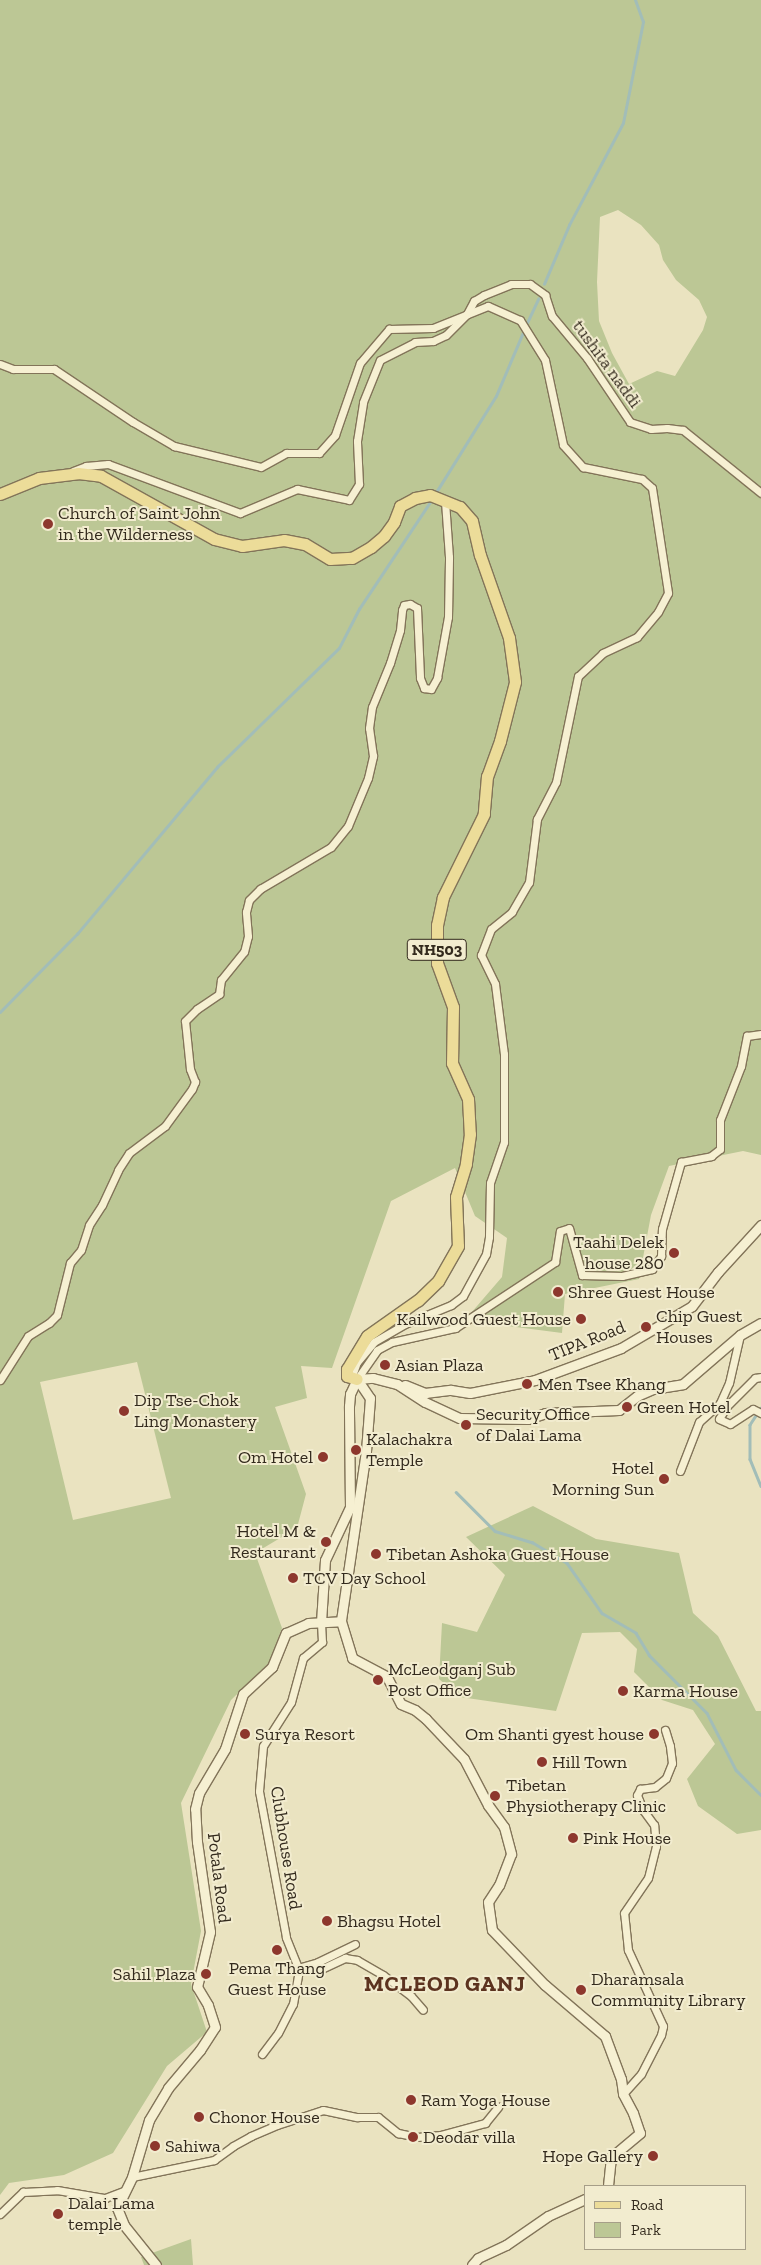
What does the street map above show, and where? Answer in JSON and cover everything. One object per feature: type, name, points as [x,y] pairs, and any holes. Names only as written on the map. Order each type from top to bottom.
[{"type":"main road","points":[[0,494],[39,478],[78,472],[101,476],[214,539],[242,546],[284,540],[305,544],[330,559],[352,558],[371,547],[384,536],[394,522],[400,506],[414,498],[438,498]]},
{"type":"main road","name":"NH503","points":[[357,1379],[347,1376],[347,1369],[367,1336],[418,1300],[438,1281],[458,1246],[456,1197],[466,1164],[470,1134],[468,1099],[452,1063],[453,1007],[437,963],[438,925],[444,897],[484,814],[487,776],[500,741],[515,682],[509,638],[480,555],[472,521],[460,507],[438,498]]},
{"type":"street","name":"tushita naddi","points":[[64,475],[86,466],[108,464],[240,513],[297,489],[349,500],[359,484],[357,441],[363,402],[380,360],[415,342],[433,341],[446,335],[467,314],[474,301],[493,291],[511,284],[530,284],[545,294],[552,316],[586,358],[630,422],[651,429],[683,430],[761,493]]},
{"type":"street","points":[[0,364],[13,369],[54,369],[133,422],[174,446],[261,467],[286,452],[319,453],[335,436],[360,363],[390,329],[433,328],[488,306],[521,323],[545,360],[564,445],[583,467],[642,479],[652,488],[668,593],[658,612],[637,637],[603,652],[578,676],[556,782],[538,819],[529,882],[512,912],[491,929],[482,954],[495,984],[504,1054],[504,1142],[490,1183],[489,1237],[486,1254],[463,1296],[451,1305],[405,1324],[368,1348],[357,1362],[352,1376],[357,1379],[370,1398],[359,1506],[341,1621],[352,1658],[387,1677],[401,1704],[415,1710],[426,1719],[464,1759],[488,1805],[504,1827],[511,1854],[498,1885],[488,1902],[492,1930],[545,1985],[605,2036],[621,2079],[623,2094],[633,2113],[640,2133],[611,2157],[608,2185]]},
{"type":"street","points":[[0,1380],[28,1336],[49,1323],[57,1315],[70,1263],[81,1250],[89,1225],[102,1205],[123,1161],[129,1153],[165,1126],[192,1089],[195,1082],[190,1069],[185,1021],[197,1009],[219,994],[221,980],[244,952],[248,936],[246,912],[249,900],[260,889],[331,847],[348,826],[368,778],[373,756],[369,728],[372,707],[390,663],[400,630],[404,605],[410,604],[417,608],[420,678],[424,688],[431,689],[437,678],[448,617],[449,557],[438,498]]},
{"type":"street","points":[[341,1621],[321,1622],[325,1560],[350,1507],[350,1394],[357,1379],[377,1350],[392,1342],[455,1328],[555,1262],[560,1231],[569,1228],[582,1275],[622,1276],[652,1269],[661,1256],[662,1229],[681,1162],[711,1156],[720,1149],[720,1120],[741,1066],[747,1036],[761,1034]]},
{"type":"street","name":"TIPA Road","points":[[383,1381],[394,1380],[425,1393],[451,1390],[470,1393],[534,1380],[621,1348],[692,1306],[718,1272],[761,1225]]},
{"type":"street","points":[[357,1379],[373,1378],[397,1384],[425,1402],[460,1418],[528,1419],[545,1413],[619,1410],[637,1396],[653,1389],[683,1384],[740,1335],[761,1323]]},
{"type":"street","points":[[680,1471],[699,1422],[720,1403],[729,1383],[740,1335]]},
{"type":"street","points":[[759,1411],[753,1409],[730,1424],[719,1418],[727,1406],[756,1378],[761,1377]]},
{"type":"street","name":"Clubhouse Road","points":[[299,1969],[286,1937],[259,1790],[263,1746],[290,1702],[303,1658],[322,1642],[321,1622]]},
{"type":"street","name":"Potala Road","points":[[156,2265],[124,2225],[117,2208],[123,2191],[132,2177],[149,2120],[168,2088],[200,2050],[215,2027],[208,2005],[197,1986],[210,1932],[197,1842],[196,1809],[199,1793],[224,1749],[243,1694],[272,1667],[286,1633],[308,1623],[321,1622]]},
{"type":"street","points":[[623,2094],[641,2074],[661,2035],[663,2026],[628,1950],[624,1913],[648,1878],[656,1846],[654,1825],[643,1810],[637,1795],[640,1789],[655,1787],[666,1778],[672,1763],[670,1746],[665,1730]]},
{"type":"street","points":[[299,1969],[355,1944]]},
{"type":"street","points":[[299,1969],[319,1970],[345,1958],[358,1960],[384,1975],[411,1996],[423,2010]]},
{"type":"street","points":[[262,2054],[278,2033],[293,2004],[299,1969]]},
{"type":"street","points":[[132,2177],[214,2160],[251,2136],[277,2125],[323,2110],[357,2117],[378,2117],[398,2133],[417,2137],[441,2135],[485,2123],[498,2107]]},
{"type":"street","points":[[0,2214],[23,2192],[57,2190],[105,2198],[123,2191]]},
{"type":"street","points":[[472,2265],[478,2258],[506,2245],[548,2216],[584,2199]]},
{"type":"green space","points":[[0,0],[761,0],[761,1155],[743,1151],[669,1166],[651,1215],[639,1279],[565,1294],[562,1333],[485,1323],[471,1313],[502,1277],[507,1238],[475,1216],[455,1168],[391,1201],[332,1368],[301,1366],[307,1398],[275,1407],[306,1494],[297,1528],[255,1553],[282,1628],[269,1663],[231,1700],[181,1803],[201,1931],[191,1984],[207,2032],[167,2066],[113,2153],[64,2175],[9,2183],[0,2195]],"holes":[[[618,210],[641,225],[659,245],[663,260],[676,280],[699,300],[707,317],[703,330],[675,376],[657,371],[629,384],[612,353],[599,321],[597,282],[600,217]],[[137,1362],[171,1498],[73,1520],[40,1382]]]},
{"type":"green space","points":[[533,1506],[596,1539],[679,1553],[693,1613],[718,1636],[756,1711],[761,1711],[761,1830],[737,1834],[698,1806],[687,1779],[715,1744],[693,1710],[662,1700],[634,1672],[637,1649],[620,1632],[582,1633],[556,1711],[460,1697],[439,1679],[442,1623],[477,1632],[505,1575],[466,1537]]},
{"type":"green space","points":[[191,2239],[193,2265],[144,2265],[141,2257]]},
{"type":"waterway","points":[[544,284],[569,225],[623,123],[643,22],[635,0]]},
{"type":"waterway","points":[[526,325],[538,299]]},
{"type":"waterway","points":[[435,494],[496,396],[524,330]]},
{"type":"waterway","points":[[0,1012],[77,934],[217,767],[339,648],[359,609],[432,499]]},
{"type":"waterway","points":[[761,1408],[750,1425],[750,1459],[761,1486]]},
{"type":"waterway","points":[[456,1492],[495,1531],[532,1542],[567,1563],[602,1613],[636,1633],[649,1655],[707,1713],[736,1770],[761,1795]]},
{"type":"place","name":"Church of Saint John in the Wilderness","points":[[48,524]]},
{"type":"place","name":"Taahi Delek house 280","points":[[674,1253]]},
{"type":"place","name":"Shree Guest House","points":[[558,1292]]},
{"type":"place","name":"Kailwood Guest House","points":[[581,1319]]},
{"type":"place","name":"Chip Guest Houses","points":[[646,1327]]},
{"type":"place","name":"Asian Plaza","points":[[385,1365]]},
{"type":"place","name":"Men Tsee Khang","points":[[527,1384]]},
{"type":"place","name":"Green Hotel","points":[[627,1407]]},
{"type":"place","name":"Dip Tse-Chok Ling Monastery","points":[[124,1411]]},
{"type":"place","name":"Security Office of Dalai Lama","points":[[466,1425]]},
{"type":"place","name":"Kalachakra Temple","points":[[356,1450]]},
{"type":"place","name":"Om Hotel","points":[[323,1457]]},
{"type":"place","name":"Hotel Morning Sun","points":[[664,1479]]},
{"type":"place","name":"Hotel M & Restaurant","points":[[326,1542]]},
{"type":"place","name":"Tibetan Ashoka Guest House","points":[[376,1554]]},
{"type":"place","name":"TCV Day School","points":[[293,1578]]},
{"type":"place","name":"McLeodganj Sub Post Office","points":[[378,1680]]},
{"type":"place","name":"Karma House","points":[[623,1691]]},
{"type":"place","name":"Surya Resort","points":[[245,1734]]},
{"type":"place","name":"Om Shanti gyest house","points":[[654,1734]]},
{"type":"place","name":"Hill Town","points":[[542,1762]]},
{"type":"place","name":"Tibetan Physiotherapy Clinic","points":[[495,1796]]},
{"type":"place","name":"Pink House","points":[[573,1838]]},
{"type":"place","name":"Bhagsu Hotel","points":[[327,1921]]},
{"type":"place","name":"Pema Thang Guest House","points":[[277,1950]]},
{"type":"place","name":"Sahil Plaza","points":[[206,1974]]},
{"type":"place","name":"Dharamsala Community Library","points":[[581,1990]]},
{"type":"place","name":"Ram Yoga House","points":[[411,2100]]},
{"type":"place","name":"Chonor House","points":[[199,2117]]},
{"type":"place","name":"Deodar villa","points":[[413,2137]]},
{"type":"place","name":"Sahiwa","points":[[155,2146]]},
{"type":"place","name":"Hope Gallery","points":[[653,2156]]},
{"type":"place","name":"Dalai Lama temple","points":[[58,2214]]},
{"type":"district","name":"MCLEOD GANJ","points":[[445,1984]]}]
